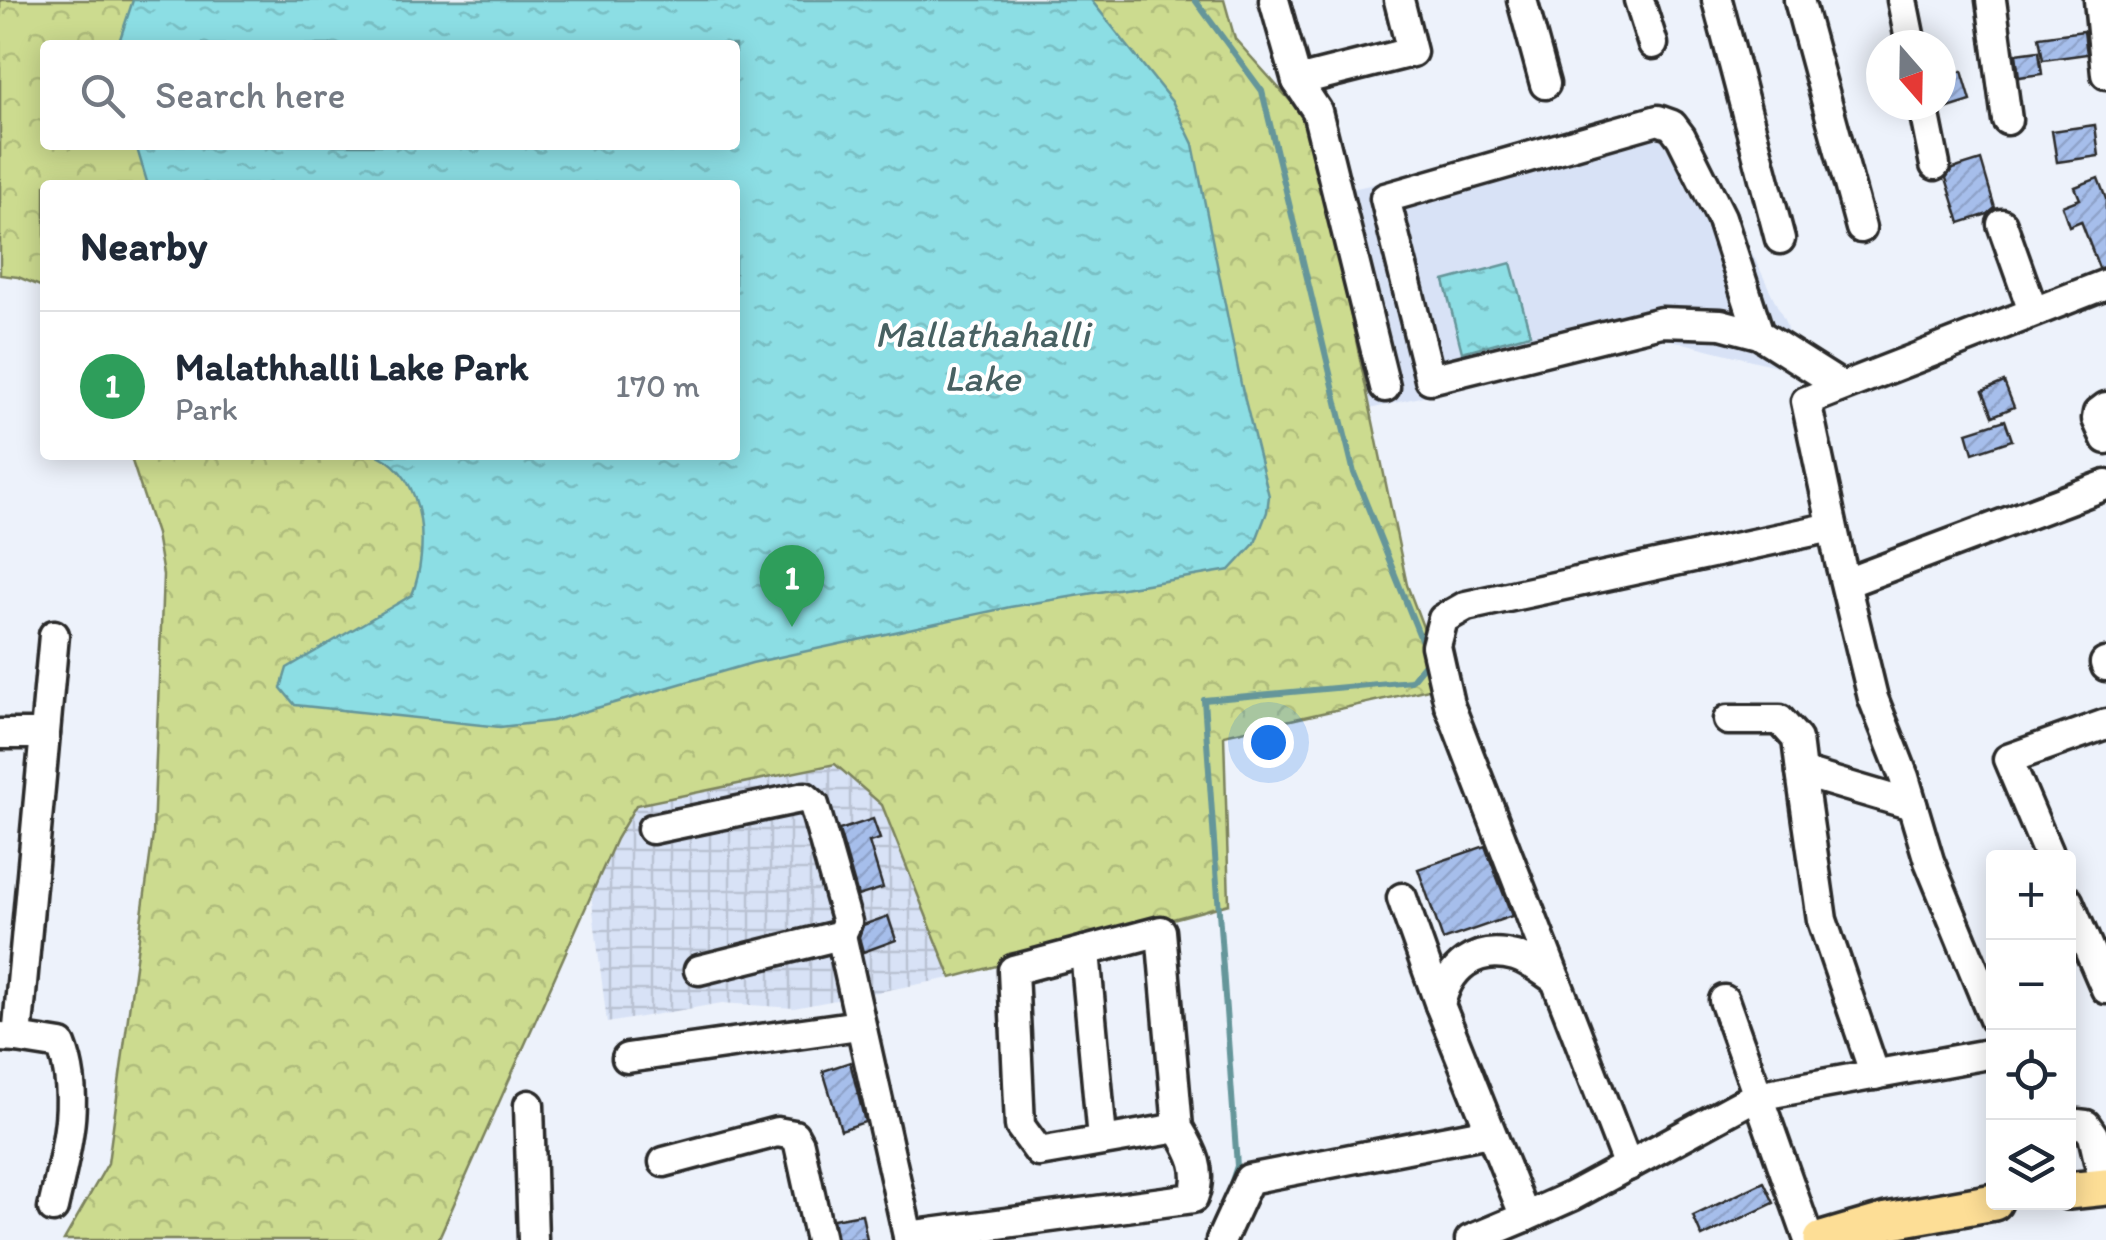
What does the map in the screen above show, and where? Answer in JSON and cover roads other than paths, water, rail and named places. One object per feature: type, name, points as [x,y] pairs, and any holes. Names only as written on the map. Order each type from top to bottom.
[{"type":"main road","points":[[2076,1190],[2105,1187]]},
{"type":"main road","points":[[1822,1240],[1887,1221],[1986,1203]]},
{"type":"street","points":[[1274,0],[1297,81],[1316,111],[1384,387]]},
{"type":"street","points":[[1297,81],[1412,52],[1399,0]]},
{"type":"street","points":[[1522,0],[1545,84]]},
{"type":"street","points":[[1639,0],[1653,44]]},
{"type":"street","points":[[1717,0],[1780,238]]},
{"type":"street","points":[[1799,0],[1860,228]]},
{"type":"street","points":[[1902,0],[1908,30]]},
{"type":"street","points":[[1990,0],[2008,120]]},
{"type":"street","points":[[2099,0],[2106,74]]},
{"type":"street","points":[[1759,334],[1721,217],[1682,137],[1672,125],[1658,120],[1385,198],[1430,379],[1661,322],[1721,324],[1759,334],[1841,386]]},
{"type":"street","points":[[1926,120],[1936,165]]},
{"type":"street","points":[[2002,224],[2033,311]]},
{"type":"street","points":[[1986,999],[1929,861],[1873,698],[1806,401],[2106,284]]},
{"type":"street","points":[[2106,407],[2097,418],[2106,439]]},
{"type":"street","points":[[1846,582],[2106,485]]},
{"type":"street","points":[[1628,1166],[1449,704],[1436,646],[1443,619],[1466,606],[1832,527]]},
{"type":"street","points":[[53,1208],[70,1137],[71,1072],[60,1045],[8,1038],[54,635]]},
{"type":"street","points":[[1728,720],[1780,720],[1797,739],[1822,920],[1875,1075]]},
{"type":"street","points":[[2047,850],[2008,759],[2106,724]]},
{"type":"street","points":[[0,734],[45,734]]},
{"type":"street","points":[[1801,772],[1912,805]]},
{"type":"street","points":[[652,829],[804,797],[814,805],[847,922],[840,935],[909,1238],[1193,1198],[1197,1166],[1178,1128],[1161,931],[1013,970],[1020,1126],[1039,1152],[1178,1128]]},
{"type":"street","points":[[1402,898],[1488,1132],[1524,1217]]},
{"type":"street","points":[[2076,920],[2106,989]]},
{"type":"street","points":[[699,970],[840,935]]},
{"type":"street","points":[[1086,951],[1102,1140]]},
{"type":"street","points":[[1440,1005],[1444,984],[1458,966],[1486,954],[1515,956],[1556,980]]},
{"type":"street","points":[[1724,1000],[1809,1240]]},
{"type":"street","points":[[627,1058],[859,1025]]},
{"type":"street","points":[[1470,1240],[1628,1166],[1756,1096],[1986,1054]]},
{"type":"street","points":[[530,1104],[533,1240]]},
{"type":"street","points":[[2076,1124],[2086,1125],[2094,1135],[2105,1187]]},
{"type":"street","points":[[664,1162],[777,1132],[794,1135],[820,1240]]},
{"type":"street","points":[[1221,1240],[1249,1178],[1488,1132]]},
{"type":"water","name":"Mallathahalli Lake","points":[[133,0],[1091,0],[1173,103],[1193,144],[1241,384],[1269,496],[1255,543],[1230,570],[1010,607],[752,663],[552,721],[500,727],[295,705],[281,688],[287,668],[412,595],[421,558],[420,518],[406,481],[385,460],[740,460],[740,180],[146,180],[138,150],[740,150],[740,40],[120,40]]},
{"type":"water","points":[[1511,263],[1530,334],[1462,352],[1444,281]]},
{"type":"waterway","points":[[1195,0],[1262,91],[1354,473],[1429,659],[1411,681],[1204,700],[1237,1166],[1227,1196]]},
{"type":"place","name":"Malathhalli Lake Park","points":[[792,627]]}]
